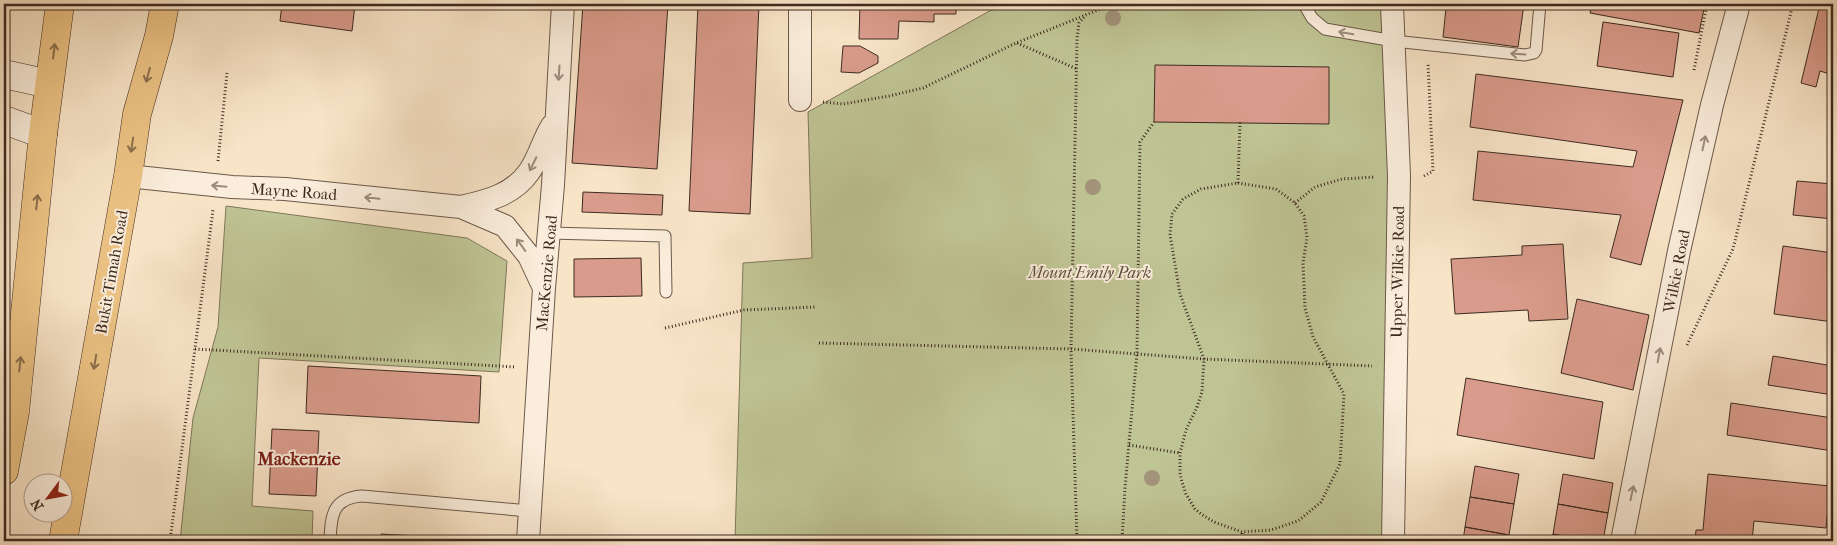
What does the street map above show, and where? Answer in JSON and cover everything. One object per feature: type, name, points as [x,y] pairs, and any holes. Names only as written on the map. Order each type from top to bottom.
[{"type":"highway","points":[[4,472],[60,4]]},
{"type":"highway","name":"Bukit Timah Road","points":[[63,541],[128,176],[137,114],[165,4]]},
{"type":"street","name":"MacKenzie Road","points":[[528,541],[563,4]]},
{"type":"street","points":[[800,4],[800,100]]},
{"type":"street","name":"Upper Wilkie Road","points":[[1392,4],[1399,176],[1393,541]]},
{"type":"street","name":"Wilkie Road","points":[[1622,541],[1679,251],[1712,105],[1738,4]]},
{"type":"street","points":[[4,74],[49,84]]},
{"type":"street","points":[[4,120],[43,134]]},
{"type":"street","name":"Mayne Road","points":[[461,207],[493,199],[510,191],[529,172],[551,127],[556,121]]},
{"type":"street","name":"Mayne Road","points":[[128,176],[215,186],[285,189],[461,207],[505,226],[529,256],[544,288]]},
{"type":"lane","points":[[1304,4],[1312,18],[1325,29],[1394,42],[1525,55],[1536,50],[1540,4]]},
{"type":"lane","points":[[549,232],[665,236],[666,292]]},
{"type":"lane","points":[[330,541],[331,517],[338,505],[349,496],[529,511]]},
{"type":"path","points":[[4,19],[5,4]]},
{"type":"path","points":[[800,100],[843,104],[923,88],[1016,43],[1113,4]]},
{"type":"path","points":[[1686,347],[1733,249],[1793,4]]},
{"type":"path","points":[[1077,541],[1071,349],[1076,69],[1079,23],[1086,15]]},
{"type":"path","points":[[1016,43],[1076,69]]},
{"type":"path","points":[[1295,203],[1316,187],[1342,179],[1426,176],[1433,171],[1427,45]]},
{"type":"path","points":[[170,541],[215,186],[227,73]]},
{"type":"path","points":[[1122,541],[1137,353],[1140,142],[1154,122]]},
{"type":"path","points":[[1238,183],[1240,122]]},
{"type":"path","points":[[1238,183],[1276,189],[1295,203],[1304,216],[1307,238],[1303,263],[1305,308],[1313,337],[1344,394],[1340,464],[1320,502],[1298,521],[1271,530],[1242,532],[1214,522],[1195,509],[1186,494],[1180,473],[1180,453],[1186,430],[1198,407],[1202,392],[1204,359],[1180,294],[1170,235],[1172,214],[1183,199],[1202,188],[1238,183]]},
{"type":"path","points":[[1073,268],[1138,273]]},
{"type":"path","points":[[665,328],[744,310],[815,307]]},
{"type":"path","points":[[819,343],[1071,349],[1204,359],[1396,367]]},
{"type":"path","points":[[195,349],[539,368]]},
{"type":"path","points":[[1129,445],[1180,453]]},
{"type":"path","points":[[1242,532],[1242,541]]},
{"type":"green space","name":"Mount Emily Park","points":[[1002,4],[1388,4],[1389,541],[735,541],[743,263],[812,258],[808,112]]},
{"type":"green space","points":[[226,206],[467,238],[507,261],[499,372],[259,358],[252,506],[313,511],[312,541],[180,541],[193,418],[218,327]]},
{"type":"building","points":[[282,4],[355,4],[352,31],[280,21]]},
{"type":"building","points":[[583,4],[668,4],[657,169],[572,163]]},
{"type":"building","points":[[698,4],[759,4],[750,214],[689,211]]},
{"type":"building","points":[[860,4],[980,4],[979,9],[956,9],[956,14],[934,14],[934,22],[899,21],[898,39],[859,39]]},
{"type":"building","points":[[1424,4],[1524,4],[1518,47],[1443,37],[1446,8]]},
{"type":"building","points":[[1592,4],[1705,4],[1699,33],[1590,13]]},
{"type":"building","points":[[1820,4],[1833,4],[1833,75],[1820,71],[1816,87],[1801,83]]},
{"type":"building","points":[[1603,22],[1679,33],[1673,77],[1597,66]]},
{"type":"building","points":[[843,46],[860,46],[878,56],[878,63],[859,73],[841,72]]},
{"type":"building","points":[[1155,65],[1329,67],[1329,124],[1154,122]]},
{"type":"building","points":[[1476,74],[1683,100],[1641,265],[1610,257],[1621,215],[1473,200],[1478,151],[1633,167],[1637,151],[1470,127]]},
{"type":"building","points":[[1797,181],[1833,184],[1833,219],[1793,215]]},
{"type":"building","points":[[583,192],[663,195],[662,215],[582,212]]},
{"type":"building","points":[[1563,244],[1568,319],[1529,321],[1528,310],[1455,314],[1451,259],[1522,255],[1522,246]]},
{"type":"building","points":[[1783,246],[1833,253],[1833,322],[1774,314]]},
{"type":"building","points":[[641,258],[642,296],[574,297],[574,259]]},
{"type":"building","points":[[1577,299],[1649,315],[1633,390],[1561,373]]},
{"type":"building","points":[[1773,356],[1833,366],[1833,395],[1768,385]]},
{"type":"building","points":[[308,366],[481,376],[479,423],[306,413]]},
{"type":"building","points":[[1466,378],[1603,402],[1594,459],[1457,435]]},
{"type":"building","points":[[1731,403],[1833,418],[1833,451],[1727,435]]},
{"type":"building","points":[[272,429],[319,431],[316,496],[269,494]]},
{"type":"building","points":[[1475,466],[1519,474],[1514,504],[1470,497]]},
{"type":"building","points":[[1563,474],[1613,483],[1608,513],[1558,504]]},
{"type":"building","points":[[1708,474],[1830,486],[1826,528],[1754,521],[1752,541],[1695,541],[1696,530],[1703,530]]},
{"type":"building","points":[[1470,497],[1514,504],[1509,535],[1465,527]]},
{"type":"building","points":[[1558,504],[1608,513],[1603,541],[1590,541],[1553,534]]},
{"type":"building","points":[[1465,527],[1509,535],[1508,541],[1463,541]]},
{"type":"building","points":[[381,534],[455,538],[454,541],[381,541]]},
{"type":"building","points":[[1553,534],[1590,541],[1551,541]]},
{"type":"district","name":"Mackenzie","points":[[299,459]]}]
